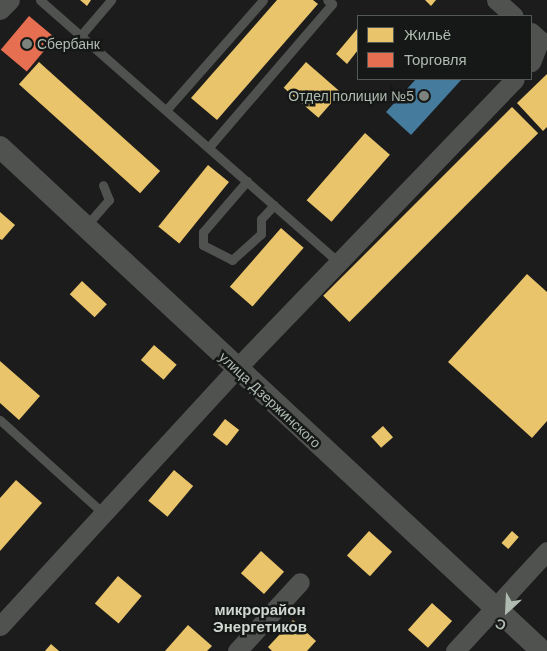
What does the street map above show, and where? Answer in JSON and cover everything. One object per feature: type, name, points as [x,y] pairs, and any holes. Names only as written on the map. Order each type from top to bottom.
[{"type":"street","points":[[0,10],[10,0]]},
{"type":"street","points":[[496,0],[513,15]]},
{"type":"street","points":[[532,56],[535,36]]},
{"type":"street","points":[[0,626],[236,369],[514,80]]},
{"type":"street","name":"улица Дзержинского","points":[[0,146],[84,228],[542,651]]},
{"type":"street","points":[[455,651],[547,551]]},
{"type":"street","points":[[237,651],[300,582]]},
{"type":"lane","points":[[40,0],[82,34],[338,262]]},
{"type":"lane","points":[[82,34],[111,0]]},
{"type":"lane","points":[[167,109],[263,0]]},
{"type":"lane","points":[[209,147],[332,4],[328,0]]},
{"type":"lane","points":[[247,181],[203,232],[203,244],[232,260],[261,234],[261,219],[274,205]]},
{"type":"lane","points":[[84,228],[110,200],[103,185]]},
{"type":"lane","points":[[0,420],[104,514]]},
{"type":"building: Жильё","points":[[80,0],[91,0],[87,6]]},
{"type":"building: Жильё","points":[[277,0],[313,0],[318,4],[217,120],[191,98]]},
{"type":"building: Жильё","points":[[425,0],[436,0],[431,6]]},
{"type":"building: Жильё","points":[[357,29],[357,51],[347,64],[336,54]]},
{"type":"building: Жильё","points":[[39,62],[160,171],[140,193],[19,84]]},
{"type":"building: Жильё","points":[[306,62],[341,92],[318,118],[284,88]]},
{"type":"building: Жильё","points":[[547,74],[547,127],[543,131],[517,103]]},
{"type":"building: Жильё","points":[[512,107],[538,133],[349,322],[323,296]]},
{"type":"building: Жильё","points":[[365,133],[390,155],[332,222],[307,200]]},
{"type":"building: Жильё","points":[[208,165],[229,182],[179,243],[158,226]]},
{"type":"building: Жильё","points":[[0,212],[15,225],[2,240],[0,239]]},
{"type":"building: Жильё","points":[[281,228],[304,248],[252,307],[230,287]]},
{"type":"building: Жильё","points":[[527,274],[547,292],[547,421],[532,438],[448,362]]},
{"type":"building: Жильё","points":[[82,281],[107,304],[95,317],[70,294]]},
{"type":"building: Жильё","points":[[154,345],[177,365],[164,380],[141,360]]},
{"type":"building: Жильё","points":[[0,361],[40,396],[19,420],[0,403]]},
{"type":"building: Жильё","points":[[225,419],[239,430],[227,446],[213,435]]},
{"type":"building: Жильё","points":[[383,426],[393,437],[381,448],[371,437]]},
{"type":"building: Жильё","points":[[174,470],[193,486],[167,517],[148,501]]},
{"type":"building: Жильё","points":[[16,480],[42,503],[0,551],[0,498]]},
{"type":"building: Жильё","points":[[369,531],[392,552],[370,576],[347,556]]},
{"type":"building: Жильё","points":[[512,531],[519,537],[508,549],[502,543]]},
{"type":"building: Жильё","points":[[261,551],[284,572],[264,594],[241,573]]},
{"type":"building: Жильё","points":[[118,576],[142,596],[119,624],[95,604]]},
{"type":"building: Жильё","points":[[432,603],[452,621],[428,648],[408,630]]},
{"type":"building: Жильё","points":[[293,620],[316,641],[307,651],[272,651],[268,647]]},
{"type":"building: Жильё","points":[[188,625],[212,646],[207,651],[165,651]]},
{"type":"building: Жильё","points":[[51,644],[59,651],[45,651]]},
{"type":"building: Торговля","name":"Сбербанк","points":[[29,16],[55,38],[27,72],[1,50]]},
{"type":"building: Учреждения","name":"Отдел полиции №5","points":[[415,80],[461,80],[411,135],[386,112]]},
{"type":"place","name":"Сбербанк","points":[[27,44]]},
{"type":"place","name":"Отдел полиции №5","points":[[424,96]]},
{"type":"district","name":"микрорайон Энергетиков","points":[[260,618]]}]
